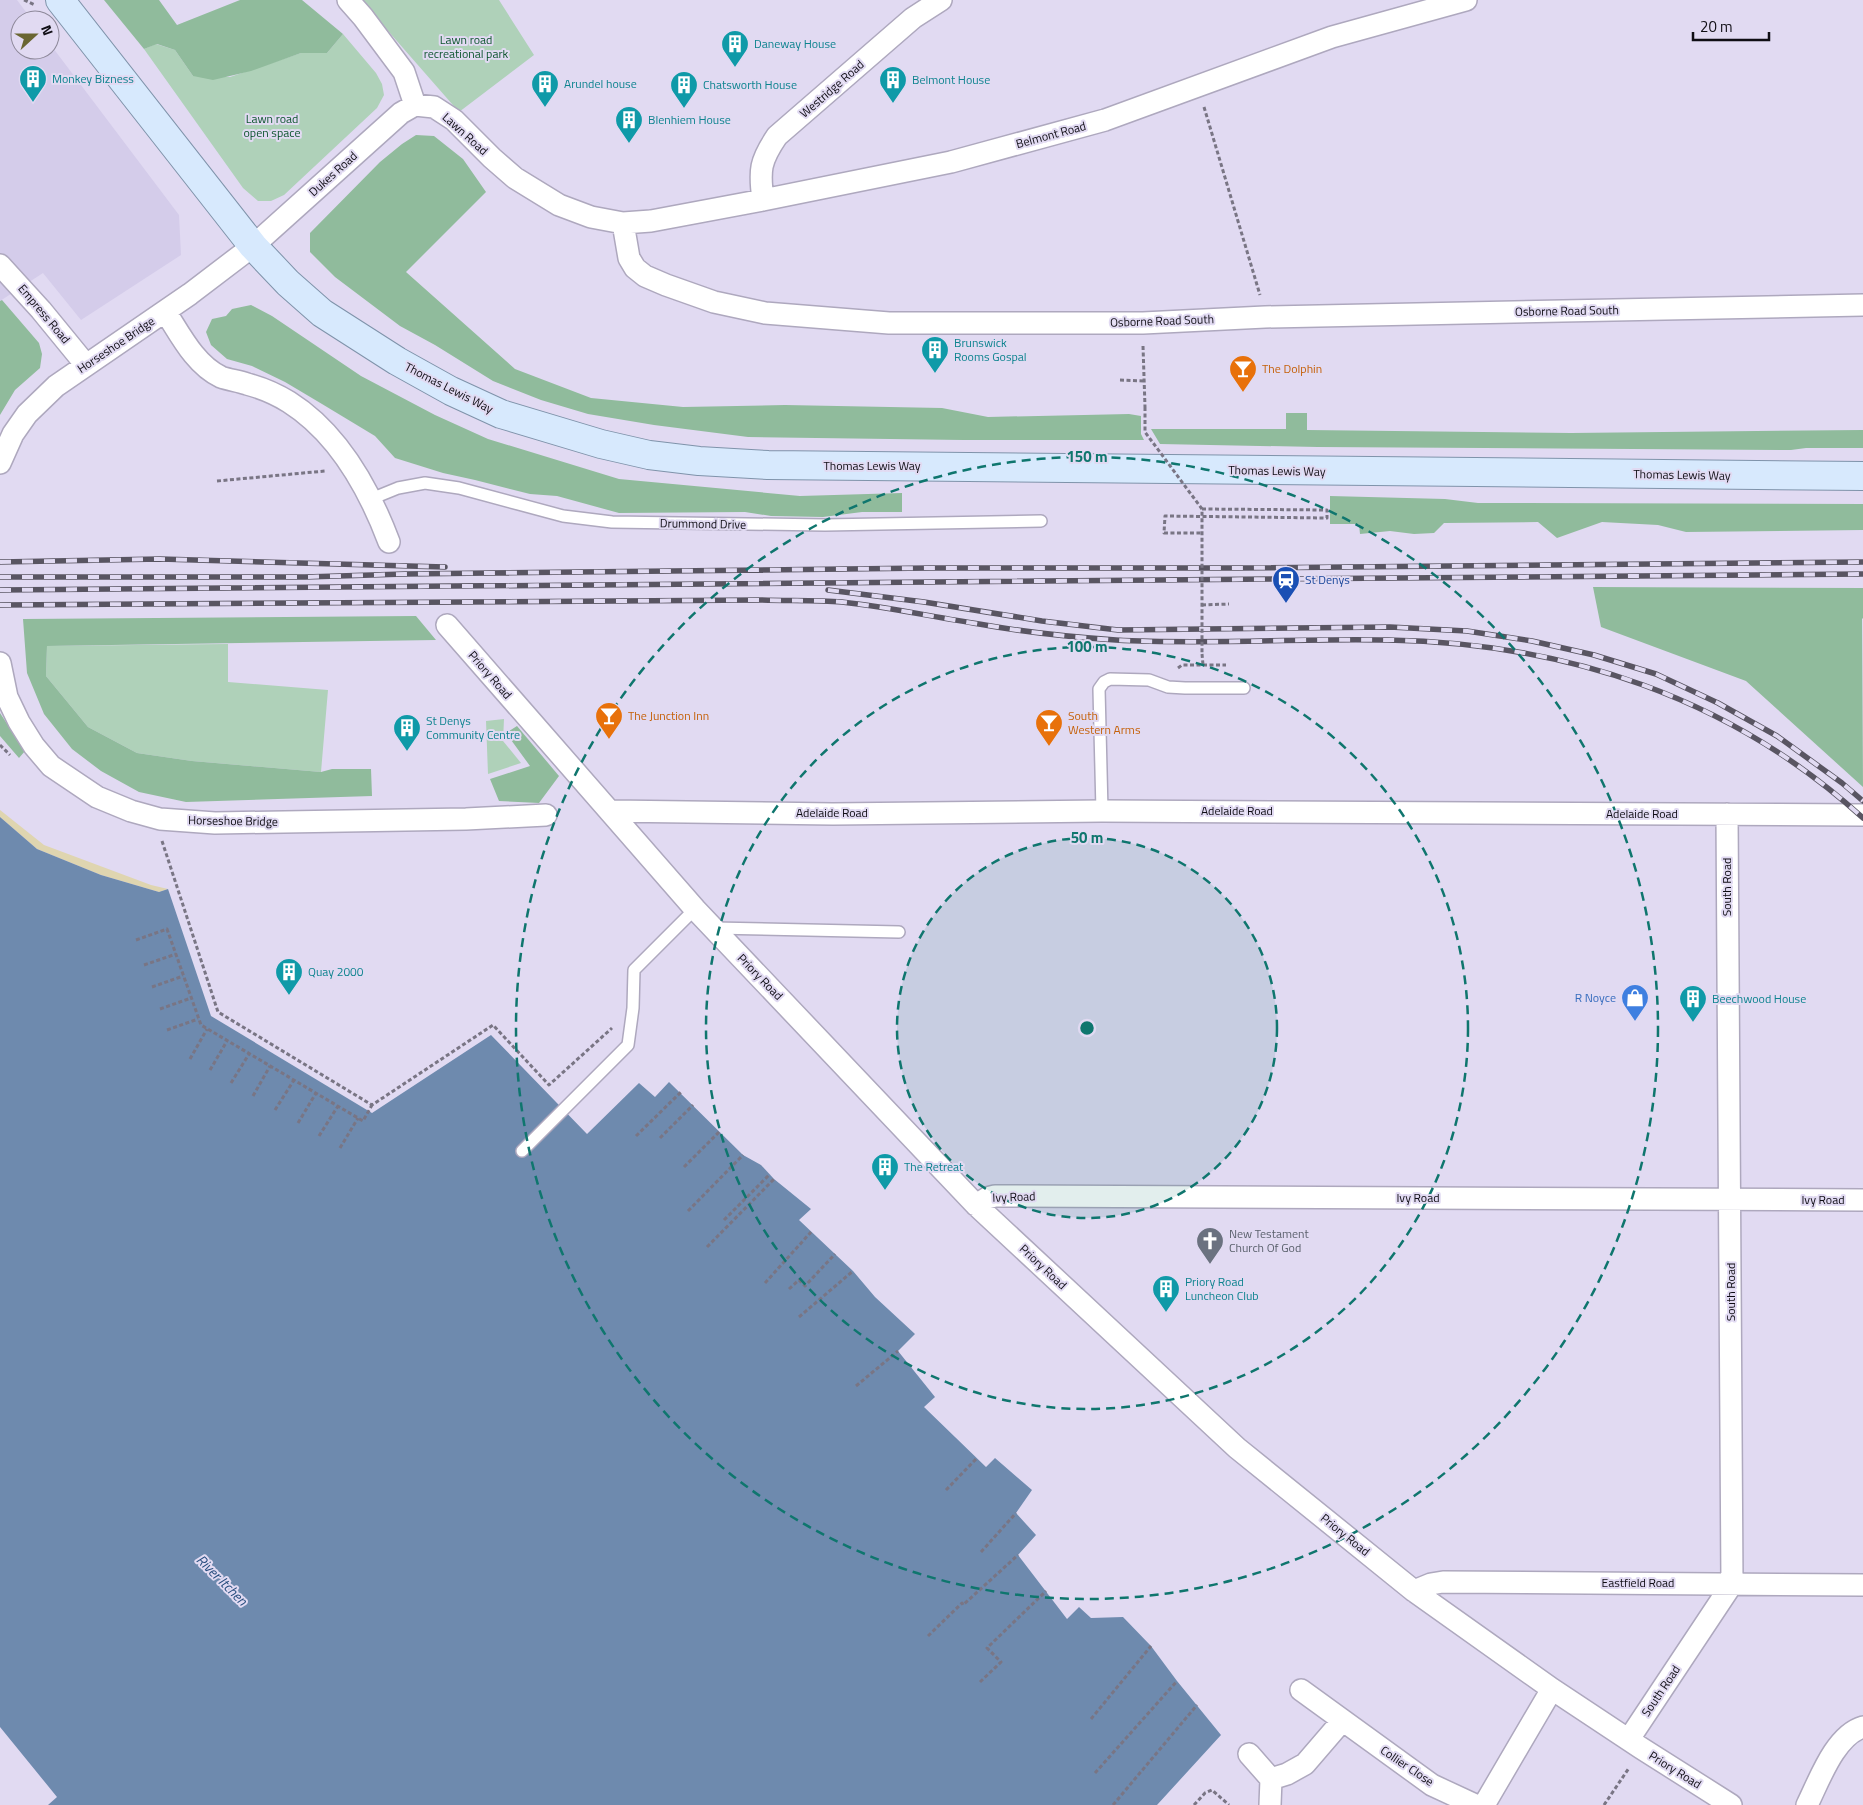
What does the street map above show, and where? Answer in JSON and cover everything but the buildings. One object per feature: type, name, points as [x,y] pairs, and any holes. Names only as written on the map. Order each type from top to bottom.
[{"type":"main road","name":"Thomas Lewis Way","points":[[60,0],[253,246],[288,283],[322,313],[397,361],[451,391],[501,414],[601,444],[649,455],[699,461],[768,465],[1863,476]]},
{"type":"street","points":[[348,0],[404,72],[415,105]]},
{"type":"street","name":"Westridge Road","points":[[763,200],[760,182],[761,166],[766,153],[777,136],[913,18],[941,0]]},
{"type":"street","name":"Belmont Road","points":[[623,223],[651,221],[951,162],[1105,120],[1332,37],[1466,0]]},
{"type":"street","name":"Dukes Road","points":[[253,246],[401,113],[415,105]]},
{"type":"street","name":"Lawn Road","points":[[415,105],[434,107],[454,120],[515,178],[559,205],[591,217],[623,223]]},
{"type":"street","name":"Osborne Road South","points":[[623,223],[629,258],[635,268],[645,276],[714,302],[765,313],[889,323],[1142,323],[1266,316],[1863,306]]},
{"type":"street","name":"Horseshoe Bridge","points":[[0,464],[13,434],[27,414],[56,386],[165,312],[253,246]]},
{"type":"street","name":"Empress Road","points":[[0,265],[41,310],[86,365]]},
{"type":"street","points":[[165,312],[197,358],[205,366],[222,377],[262,389],[290,403],[317,425],[350,466],[371,499],[389,542]]},
{"type":"street","name":"Priory Road","points":[[447,625],[712,928],[976,1205],[1237,1448],[1414,1591],[1552,1689],[1731,1805]]},
{"type":"street","name":"Horseshoe Bridge","points":[[0,662],[7,697],[19,722],[34,746],[51,766],[97,797],[131,811],[160,819],[215,823],[466,819],[546,815]]},
{"type":"street","name":"Adelaide Road","points":[[610,811],[833,814],[1102,811],[1863,815]]},
{"type":"street","name":"South Road","points":[[1635,1744],[1732,1584],[1727,814]]},
{"type":"street","name":"Ivy Road","points":[[976,1205],[987,1198],[995,1196],[1863,1200]]},
{"type":"street","name":"Eastfield Road","points":[[1414,1591],[1431,1584],[1443,1582],[1863,1585]]},
{"type":"street","points":[[1484,1805],[1552,1689]]},
{"type":"street","name":"Collier Close","points":[[1301,1690],[1432,1785],[1475,1805]]},
{"type":"street","points":[[1271,1779],[1287,1774],[1305,1764],[1342,1721]]},
{"type":"street","points":[[1807,1805],[1833,1753],[1844,1739],[1863,1727]]},
{"type":"street","points":[[1249,1754],[1271,1779],[1270,1805]]},
{"type":"lane","name":"Drummond Drive","points":[[371,499],[398,488],[425,483],[459,488],[563,516],[612,522],[825,525],[1041,521]]},
{"type":"lane","points":[[1102,811],[1099,689],[1104,682],[1110,679],[1149,680],[1168,687],[1244,688]]},
{"type":"lane","points":[[522,1151],[628,1045],[634,1008],[634,970],[695,909]]},
{"type":"lane","points":[[712,928],[899,932]]},
{"type":"path","points":[[1199,85],[1210,130],[1266,316]]},
{"type":"path","points":[[1142,323],[1145,432],[1202,509],[1203,665]]},
{"type":"path","points":[[1120,380],[1144,381]]},
{"type":"path","points":[[217,481],[335,470],[350,466]]},
{"type":"path","points":[[1202,509],[1326,510],[1326,518],[1165,516],[1164,532],[1203,533]]},
{"type":"path","points":[[1202,605],[1229,604]]},
{"type":"path","points":[[1182,665],[1226,665]]},
{"type":"path","points":[[160,819],[160,833],[164,850],[218,1012],[372,1105]]},
{"type":"path","points":[[136,940],[167,929],[200,1025],[363,1121],[372,1105],[493,1025],[550,1085],[634,1008]]},
{"type":"path","points":[[144,965],[176,954]]},
{"type":"path","points":[[152,987],[183,976]]},
{"type":"path","points":[[160,1009],[191,998]]},
{"type":"path","points":[[167,1030],[198,1019]]},
{"type":"path","points":[[190,1059],[207,1029]]},
{"type":"path","points":[[210,1070],[227,1041]]},
{"type":"path","points":[[231,1083],[249,1054]]},
{"type":"path","points":[[253,1096],[270,1066]]},
{"type":"path","points":[[275,1110],[294,1080]]},
{"type":"path","points":[[636,1136],[681,1092]]},
{"type":"path","points":[[298,1123],[316,1093]]},
{"type":"path","points":[[660,1138],[694,1105]]},
{"type":"path","points":[[319,1136],[338,1106]]},
{"type":"path","points":[[340,1148],[358,1118]]},
{"type":"path","points":[[684,1166],[720,1131]]},
{"type":"path","points":[[688,1211],[744,1155]]},
{"type":"path","points":[[724,1220],[770,1174]]},
{"type":"path","points":[[707,1247],[774,1179]]},
{"type":"path","points":[[765,1283],[811,1232]]},
{"type":"path","points":[[789,1289],[798,1280],[805,1286],[836,1254]]},
{"type":"path","points":[[799,1317],[852,1271]]},
{"type":"path","points":[[856,1386],[898,1351]]},
{"type":"path","points":[[946,1490],[977,1458]]},
{"type":"path","points":[[980,1552],[1016,1513]]},
{"type":"path","points":[[928,1636],[1018,1554]]},
{"type":"path","points":[[980,1682],[1001,1662],[987,1648],[1046,1591]]},
{"type":"path","points":[[1091,1719],[1151,1646]]},
{"type":"path","points":[[1095,1773],[1177,1681]]},
{"type":"path","points":[[1113,1805],[1197,1705]]},
{"type":"path","points":[[1604,1805],[1635,1744]]},
{"type":"path","points":[[1194,1805],[1205,1793],[1212,1790],[1229,1805]]},
{"type":"shaded area","points":[[0,0],[17,0],[24,10],[10,10],[10,60],[60,60],[60,57],[179,215],[181,255],[81,320],[43,273],[0,301]]},
{"type":"green space","points":[[104,0],[159,0],[177,25],[240,0],[302,0],[343,34],[327,53],[301,53],[251,71],[213,80],[193,76],[175,50],[157,44],[144,49]]},
{"type":"green space","name":"Lawn road recreational park","points":[[361,0],[499,0],[534,55],[459,112]]},
{"type":"green space","name":"Lawn road open space","points":[[343,34],[376,73],[382,84],[384,95],[377,108],[284,195],[271,201],[258,201],[243,188],[144,49],[156,44],[175,50],[193,76],[230,77],[301,53],[327,53]]},
{"type":"green space","points":[[416,135],[434,136],[463,159],[486,192],[406,272],[515,369],[591,398],[683,407],[785,405],[942,408],[988,417],[1129,414],[1141,416],[1141,434],[1144,440],[748,437],[588,414],[541,400],[493,381],[400,326],[335,277],[310,252],[310,233],[380,162]]},
{"type":"green space","points":[[2,300],[39,343],[42,354],[40,368],[15,390],[0,415],[0,301]]},
{"type":"green space","points":[[251,305],[272,316],[361,376],[435,415],[488,439],[619,479],[800,496],[902,493],[902,512],[862,512],[823,517],[771,516],[745,512],[619,513],[557,496],[530,494],[443,473],[395,458],[375,436],[285,382],[252,366],[227,359],[211,345],[206,332],[212,319],[226,316],[232,309]]},
{"type":"green space","points":[[1286,413],[1307,413],[1307,430],[1571,433],[1863,430],[1863,448],[1806,448],[1791,450],[1160,444],[1151,429],[1286,429]]},
{"type":"green space","points":[[1330,496],[1445,499],[1478,503],[1863,504],[1863,530],[1686,532],[1658,525],[1602,522],[1557,538],[1538,522],[1444,523],[1434,533],[1414,534],[1390,531],[1360,534],[1359,524],[1330,524]]},
{"type":"green space","points":[[1593,587],[1863,588],[1863,787],[1746,681],[1601,627]]},
{"type":"green space","points":[[416,616],[436,640],[47,646],[46,676],[88,727],[137,753],[192,761],[321,772],[332,769],[371,769],[372,796],[186,802],[139,792],[101,771],[72,749],[44,714],[27,673],[23,619]]},
{"type":"green space","points":[[228,644],[228,682],[328,690],[321,772],[192,761],[137,753],[88,727],[46,676],[47,646]]},
{"type":"green space","points":[[0,713],[25,751],[19,758],[0,736]]},
{"type":"green space","points":[[504,719],[503,741],[521,763],[488,774],[486,721]]},
{"type":"green space","points":[[517,726],[559,776],[539,803],[499,801],[490,779],[530,766],[506,733]]},
{"type":"sand","points":[[0,810],[44,845],[151,885],[168,889],[159,892],[101,875],[37,849],[0,817]]},
{"type":"water","name":"River Itchen","points":[[0,817],[37,849],[101,875],[159,892],[168,889],[211,1016],[372,1113],[491,1035],[587,1134],[639,1083],[655,1097],[669,1082],[743,1155],[761,1165],[774,1179],[811,1209],[799,1220],[853,1271],[875,1297],[915,1334],[898,1351],[935,1397],[924,1407],[986,1467],[995,1458],[1032,1490],[1016,1513],[1036,1535],[1018,1555],[1067,1619],[1079,1607],[1091,1618],[1123,1617],[1151,1646],[1221,1735],[1157,1805],[48,1805],[57,1797],[0,1727]]},
{"type":"railway","points":[[0,562],[160,559],[445,567]]},
{"type":"railway","points":[[0,577],[305,577],[405,574],[930,568],[1238,568],[1863,562]]},
{"type":"railway","points":[[0,590],[1863,574]]},
{"type":"railway","points":[[828,590],[1118,630],[1390,627],[1467,631],[1532,641],[1594,655],[1656,674],[1718,703],[1777,736],[1842,783],[1863,801]]},
{"type":"railway","points":[[0,605],[822,601],[876,607],[1030,632],[1116,640],[1184,642],[1388,640],[1454,644],[1519,652],[1581,666],[1642,685],[1701,709],[1758,740],[1812,776],[1863,818]]},
{"type":"place","name":"Daneway House","points":[[735,68]]},
{"type":"place","name":"Monkey Bizness","points":[[33,103]]},
{"type":"place","name":"Belmont House","points":[[893,104]]},
{"type":"place","name":"Arundel house","points":[[545,108]]},
{"type":"place","name":"Chatsworth House","points":[[684,109]]},
{"type":"place","name":"Blenhiem House","points":[[629,144]]},
{"type":"place","name":"Brunswick Rooms Gospal","points":[[935,374]]},
{"type":"place","name":"The Dolphin","points":[[1243,393]]},
{"type":"place","name":"St Denys","points":[[1286,604]]},
{"type":"place","name":"The Junction Inn","points":[[609,740]]},
{"type":"place","name":"South Western Arms","points":[[1049,747]]},
{"type":"place","name":"St Denys Community Centre","points":[[407,752]]},
{"type":"place","name":"Quay 2000","points":[[289,996]]},
{"type":"place","name":"R Noyce","points":[[1635,1022]]},
{"type":"place","name":"Beechwood House","points":[[1693,1023]]},
{"type":"place","name":"The Retreat","points":[[885,1191]]},
{"type":"place","name":"New Testament Church Of God","points":[[1210,1265]]},
{"type":"place","name":"Priory Road Luncheon Club","points":[[1166,1313]]}]
